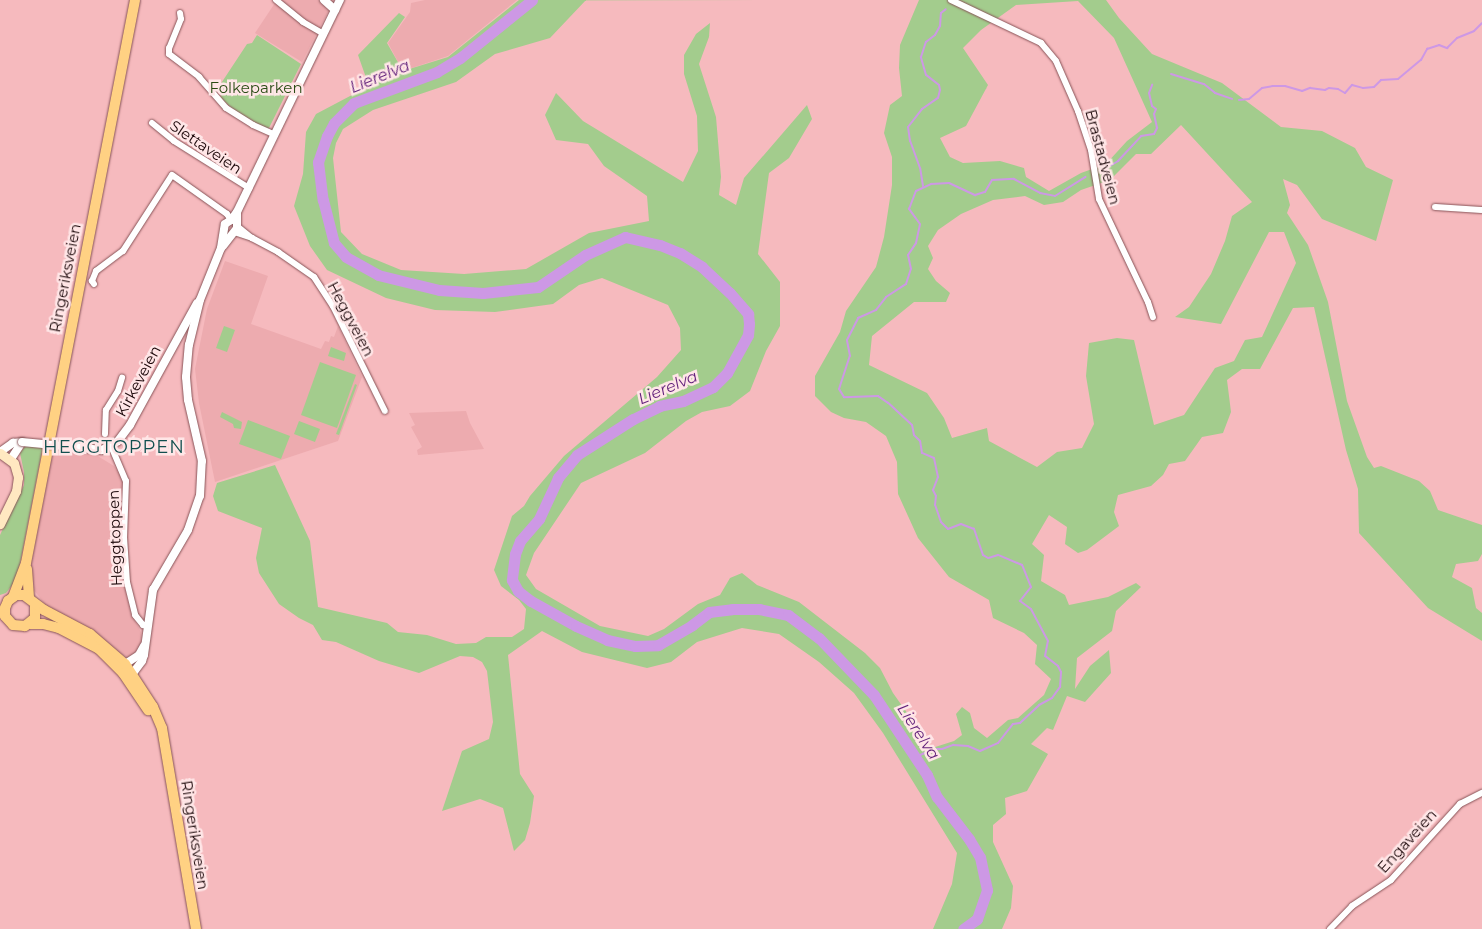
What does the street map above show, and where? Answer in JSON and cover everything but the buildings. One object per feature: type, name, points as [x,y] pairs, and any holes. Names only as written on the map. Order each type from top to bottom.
[{"type":"main road","name":"Ringeriksveien","points":[[7,599],[26,563],[135,0]]},
{"type":"main road","points":[[0,452],[10,459],[17,470],[18,484],[0,524]]},
{"type":"main road","name":"Ringeriksveien","points":[[26,563],[32,602],[90,634],[127,670],[148,710],[164,745],[196,929]]},
{"type":"main road","points":[[20,595],[32,602],[36,616],[30,624],[16,627],[9,623],[3,614],[7,599],[20,595]]},
{"type":"main road","name":"Ringeriksveien","points":[[30,624],[48,624],[80,637],[127,670]]},
{"type":"street","points":[[276,0],[303,22],[324,34]]},
{"type":"street","points":[[324,0],[335,10]]},
{"type":"street","name":"Brastadveien","points":[[951,0],[1041,43],[1056,61],[1078,111],[1091,150],[1099,200],[1148,302],[1152,317]]},
{"type":"street","points":[[127,670],[142,661],[146,625],[153,590],[188,530],[200,496],[202,461],[188,400],[186,377],[189,345],[200,300],[237,212],[324,34],[338,1]]},
{"type":"street","points":[[180,13],[181,19],[169,48],[170,54],[199,77],[226,108],[253,126],[275,135]]},
{"type":"street","name":"Slettaveien","points":[[152,123],[174,141],[249,188]]},
{"type":"street","points":[[94,284],[96,271],[120,254],[172,175],[220,210],[231,227]]},
{"type":"street","points":[[1435,207],[1482,210]]},
{"type":"street","name":"Heggveien","points":[[231,227],[294,262],[314,277],[323,289],[385,411]]},
{"type":"street","name":"Kirkeveien","points":[[111,446],[130,426],[190,313],[200,300]]},
{"type":"street","points":[[105,434],[106,410],[118,392],[122,378]]},
{"type":"street","points":[[10,459],[22,442]]},
{"type":"street","points":[[0,452],[14,443],[22,442],[95,450],[111,446]]},
{"type":"street","name":"Heggtoppen","points":[[111,446],[126,481],[124,537],[129,593],[135,615],[143,625],[146,625]]},
{"type":"street","points":[[127,670],[144,646]]},
{"type":"street","name":"Engaveien","points":[[1330,929],[1352,906],[1391,880],[1460,804],[1482,793]]},
{"type":"shaded area","points":[[277,0],[334,0],[302,62],[255,33]]},
{"type":"shaded area","points":[[425,0],[517,0],[448,56],[403,71],[388,43],[410,12],[411,3]]},
{"type":"shaded area","points":[[225,261],[268,276],[251,324],[321,349],[325,341],[329,342],[331,336],[334,337],[338,326],[362,377],[338,441],[215,482],[199,403],[195,369],[207,309]]},
{"type":"shaded area","points":[[466,411],[470,423],[484,449],[418,455],[417,450],[422,447],[411,427],[415,425],[409,413]]},
{"type":"shaded area","points":[[54,447],[96,455],[114,466],[120,475],[123,485],[121,534],[124,584],[131,614],[141,632],[142,643],[138,652],[128,658],[46,606],[34,590],[31,566]]},
{"type":"green space","points":[[519,0],[586,0],[550,38],[495,54],[456,82],[373,110],[343,129],[336,143],[333,158],[341,232],[362,254],[401,270],[464,274],[526,269],[589,233],[649,221],[647,196],[604,166],[588,144],[556,140],[545,115],[556,93],[583,121],[683,182],[698,151],[697,116],[684,74],[684,55],[696,34],[710,23],[709,37],[699,64],[716,117],[721,177],[719,195],[736,205],[744,178],[807,105],[812,119],[789,158],[769,173],[758,254],[780,282],[780,326],[766,351],[750,391],[730,406],[702,412],[686,421],[645,453],[581,483],[534,553],[526,575],[536,589],[600,626],[648,636],[664,629],[698,604],[720,595],[730,578],[742,573],[757,585],[799,602],[865,653],[880,668],[893,693],[932,748],[954,741],[962,735],[956,714],[962,707],[970,713],[974,728],[987,738],[1008,720],[1018,718],[1044,695],[1051,679],[1035,664],[1037,645],[1024,633],[993,618],[989,600],[949,577],[918,538],[898,494],[897,462],[886,436],[866,422],[844,418],[831,412],[815,396],[815,376],[840,332],[846,311],[876,267],[884,237],[892,185],[892,157],[884,133],[890,105],[902,96],[899,68],[900,45],[919,0],[1106,0],[1119,18],[1152,54],[1222,83],[1281,127],[1322,131],[1355,148],[1366,167],[1393,180],[1376,241],[1322,219],[1297,185],[1283,179],[1290,205],[1287,213],[1308,245],[1328,302],[1347,401],[1367,457],[1374,468],[1381,466],[1419,481],[1430,491],[1438,510],[1482,525],[1482,554],[1478,561],[1456,564],[1452,577],[1472,588],[1476,608],[1482,613],[1482,641],[1428,608],[1359,533],[1358,489],[1346,450],[1314,307],[1293,308],[1260,369],[1242,369],[1227,380],[1231,412],[1223,433],[1202,437],[1185,461],[1169,464],[1163,475],[1151,486],[1118,495],[1114,512],[1119,526],[1087,550],[1078,553],[1065,544],[1067,527],[1049,515],[1032,544],[1044,555],[1041,581],[1065,595],[1069,605],[1108,597],[1136,583],[1141,587],[1116,611],[1112,631],[1077,658],[1075,689],[1090,666],[1109,650],[1111,673],[1085,702],[1067,696],[1053,730],[1047,728],[1031,744],[1048,754],[1027,791],[1005,798],[1006,814],[993,825],[993,842],[1013,886],[1011,908],[1002,929],[933,929],[952,884],[957,853],[883,733],[854,693],[819,662],[779,634],[742,628],[697,642],[671,662],[647,668],[582,652],[542,631],[508,655],[520,774],[534,796],[525,840],[514,851],[503,808],[480,799],[442,811],[462,751],[489,739],[493,722],[487,671],[482,662],[473,657],[460,656],[419,673],[379,661],[336,642],[322,640],[313,625],[279,604],[259,573],[256,558],[262,528],[218,511],[213,496],[217,483],[275,465],[310,541],[318,607],[387,623],[398,632],[427,635],[456,644],[476,643],[486,637],[512,637],[524,629],[526,609],[519,600],[501,586],[494,570],[512,516],[524,506],[530,496],[564,456],[657,377],[681,350],[680,328],[668,305],[602,278],[579,285],[553,304],[495,312],[435,310],[386,298],[327,270],[310,246],[294,206],[303,174],[306,132],[316,114],[369,86],[358,55],[399,13],[405,17],[387,43],[403,71],[448,57]],"holes":[[[1078,1],[1114,38],[1152,122],[1127,141],[1106,164],[1081,173],[1049,191],[1026,177],[1024,168],[1000,161],[963,163],[950,157],[940,138],[966,126],[988,85],[963,48],[981,30],[1016,5]],[[1181,125],[1252,202],[1232,216],[1225,241],[1211,274],[1189,307],[1175,317],[1221,324],[1269,232],[1284,232],[1296,263],[1262,337],[1245,340],[1234,361],[1215,368],[1184,415],[1154,425],[1134,340],[1117,338],[1089,343],[1086,376],[1094,424],[1082,448],[1057,452],[1037,467],[989,441],[987,428],[952,438],[944,418],[927,393],[869,365],[872,336],[914,302],[946,302],[950,293],[936,281],[928,269],[933,258],[928,246],[938,230],[961,214],[993,200],[1025,196],[1044,205],[1063,202],[1081,190],[1110,180],[1136,154],[1151,154]]]},
{"type":"green space","name":"Folkeparken","points":[[257,35],[301,64],[268,130],[235,111],[222,99],[218,88],[247,44],[252,43]]},
{"type":"green space","points":[[224,326],[235,330],[227,352],[216,348]]},
{"type":"green space","points":[[331,347],[346,353],[344,361],[328,356]]},
{"type":"green space","points":[[320,362],[356,375],[337,428],[301,415]]},
{"type":"green space","points":[[355,384],[357,385],[339,435],[336,434]]},
{"type":"green space","points":[[222,412],[242,422],[241,429],[234,428],[233,424],[220,417]]},
{"type":"green space","points":[[248,420],[290,436],[281,459],[239,444]]},
{"type":"green space","points":[[299,421],[320,429],[315,442],[294,434]]},
{"type":"green space","points":[[26,445],[43,446],[19,569],[13,584],[6,593],[0,595],[0,535],[24,485],[24,472],[20,453]]},
{"type":"waterway","name":"Lierelva","points":[[532,0],[460,58],[437,72],[354,103],[334,123],[327,136],[318,162],[323,200],[334,243],[346,257],[378,275],[439,290],[483,293],[538,287],[585,255],[625,237],[660,245],[680,253],[702,267],[730,293],[748,314],[749,324],[748,335],[727,373],[713,387],[683,401],[660,406],[633,419],[577,455],[558,478],[539,519],[520,541],[515,554],[512,580],[518,591],[531,601],[576,626],[607,640],[635,646],[658,645],[692,625],[709,612],[732,609],[759,609],[788,615],[819,638],[874,695],[927,775],[937,797],[969,839],[980,857],[987,890],[977,919],[963,929]]},
{"type":"waterway","points":[[923,186],[920,168],[910,141],[908,127],[922,109],[938,98],[939,85],[926,75],[921,57],[926,42],[935,35],[940,26],[941,13],[946,9]]},
{"type":"waterway","points":[[1239,100],[1249,99],[1262,88],[1273,86],[1285,86],[1302,91],[1310,88],[1325,90],[1329,88],[1338,89],[1345,93],[1352,85],[1363,88],[1374,87],[1381,80],[1398,79],[1421,60],[1427,49],[1439,45],[1447,48],[1457,38],[1474,31],[1482,23]]},
{"type":"waterway","points":[[1171,74],[1204,84],[1215,93],[1232,99]]},
{"type":"waterway","points":[[1101,171],[1118,161],[1141,136],[1154,134],[1157,128],[1154,114],[1156,109],[1152,106],[1149,93],[1152,85]]},
{"type":"waterway","points":[[916,757],[933,749],[942,749],[953,745],[968,746],[980,751],[998,743],[1013,724],[1020,723],[1039,705],[1052,698],[1060,687],[1061,672],[1058,666],[1045,656],[1048,641],[1031,609],[1020,601],[1031,587],[1022,565],[998,555],[988,558],[983,555],[974,529],[961,524],[948,529],[941,522],[935,505],[936,496],[933,490],[938,477],[934,458],[922,453],[920,441],[914,435],[912,425],[878,396],[844,397],[839,389],[850,356],[847,340],[858,318],[876,310],[886,297],[906,284],[911,269],[908,255],[916,243],[920,224],[909,209],[916,191],[931,184],[949,183],[975,195],[985,192],[992,180],[1014,179],[1040,193],[1055,196],[1086,177]]},
{"type":"district","name":"HEGGTOPPEN","points":[[114,447]]}]
